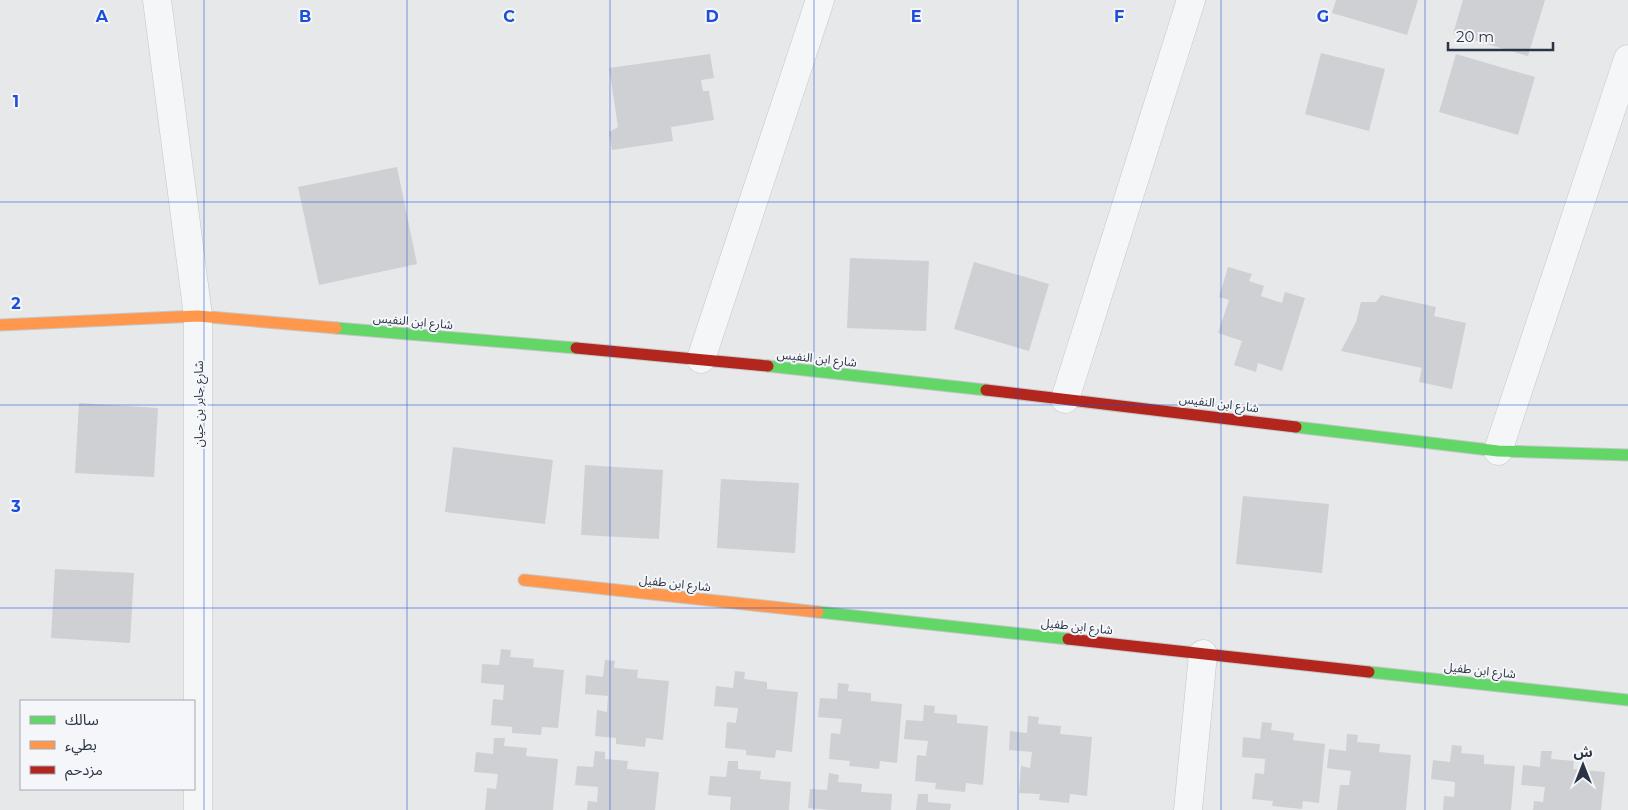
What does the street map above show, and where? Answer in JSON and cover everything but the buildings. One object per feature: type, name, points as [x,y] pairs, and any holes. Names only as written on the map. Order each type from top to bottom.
[{"type":"street","name":"شارع جابر بن حيان","points":[[159,0],[198,316],[198,810]]},
{"type":"street","points":[[701,359],[820,0]]},
{"type":"street","points":[[1065,399],[1191,0]]},
{"type":"street","points":[[1498,451],[1628,59]]},
{"type":"street","name":"شارع ابن النفيس","points":[[0,325],[198,316],[701,359],[1065,399],[1498,451],[1628,455]]},
{"type":"street","name":"شارع ابن طفيل","points":[[524,580],[1628,700]]},
{"type":"street","points":[[1188,810],[1203,654]]},
{"type":"traffic: fast","points":[[336,328],[576,348]]},
{"type":"traffic: fast","points":[[768,366],[986,390]]},
{"type":"traffic: fast","points":[[1296,427],[1498,451],[1628,455]]},
{"type":"traffic: fast","points":[[818,612],[1068,639]]},
{"type":"traffic: fast","points":[[1369,672],[1628,700]]},
{"type":"traffic: slow","points":[[0,325],[198,316],[336,328]]},
{"type":"traffic: slow","points":[[524,580],[818,612]]},
{"type":"traffic: jam","points":[[576,348],[768,366]]},
{"type":"traffic: jam","points":[[986,390],[1296,427]]},
{"type":"traffic: jam","points":[[1068,639],[1369,672]]}]
